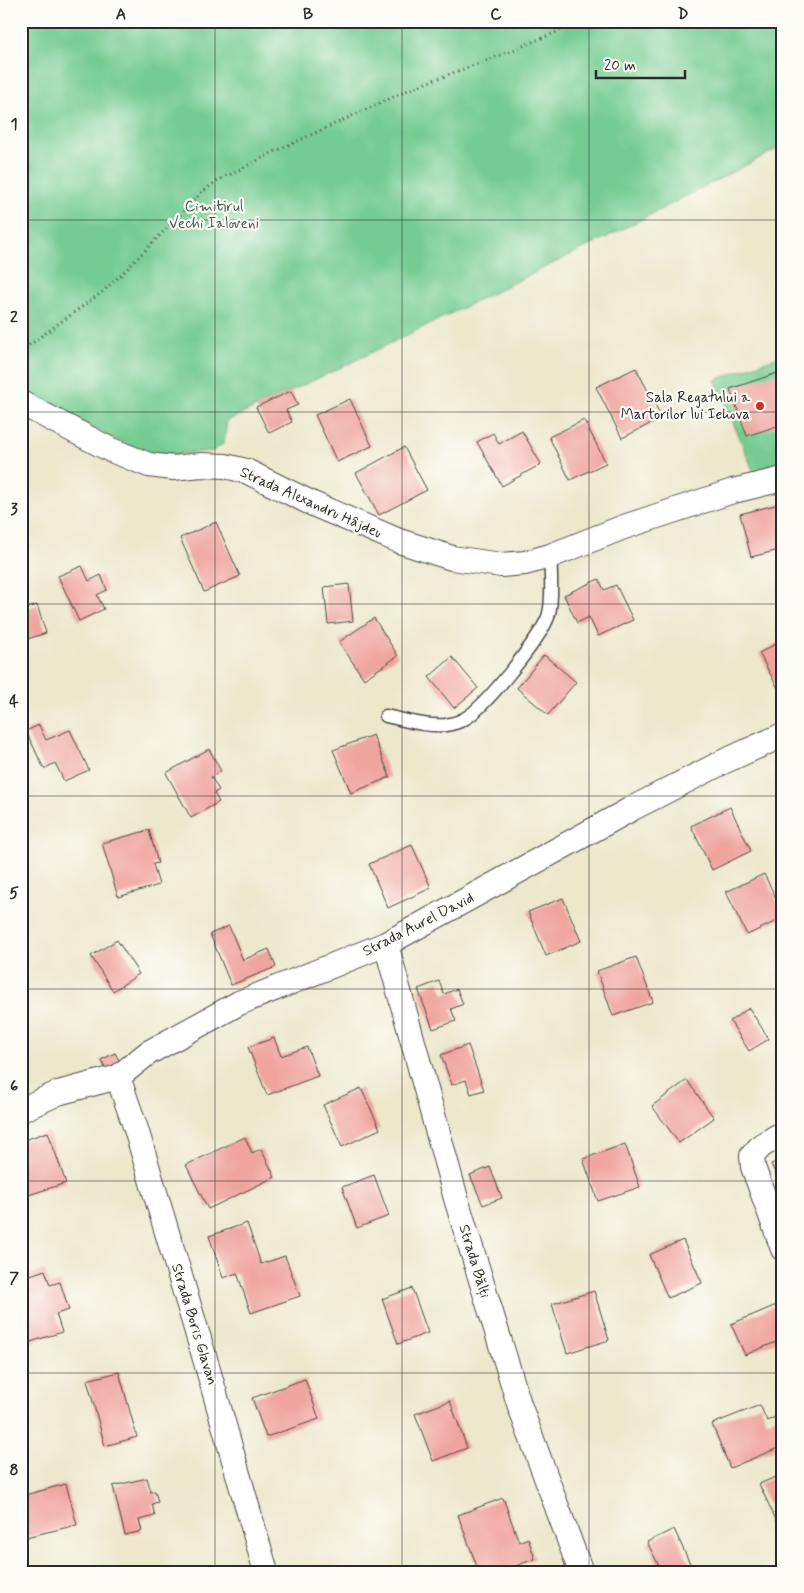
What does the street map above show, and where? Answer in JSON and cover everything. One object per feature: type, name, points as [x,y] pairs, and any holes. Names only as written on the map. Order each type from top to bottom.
[{"type":"street","name":"Strada Alexandru Hâjdeu","points":[[21,404],[112,450],[149,465],[173,468],[202,465],[224,466],[246,472],[313,504],[391,537],[452,558],[501,565],[525,563],[550,556],[624,527],[733,491],[783,479]]},
{"type":"street","name":"Strada Aurel David","points":[[21,1110],[58,1093],[118,1077],[148,1053],[239,1003],[386,944],[633,808],[723,762],[783,735]]},
{"type":"street","name":"Strada Bălți","points":[[386,944],[457,1202],[520,1407],[581,1572]]},
{"type":"street","name":"Strada Boris Glavan","points":[[118,1077],[136,1129],[197,1332],[266,1572]]},
{"type":"street","points":[[783,1133],[761,1146],[752,1156],[753,1167],[783,1249]]},
{"type":"lane","points":[[386,716],[426,724],[447,725],[465,719],[479,707],[509,674],[538,637],[549,615],[550,556]]},
{"type":"path","points":[[21,352],[101,292],[125,271],[202,193],[217,181],[276,151],[415,88],[583,21]]},
{"type":"path","points":[[775,21],[783,40]]},
{"type":"green space","name":"Cimitirul Vechi Ialoveni","points":[[21,21],[769,21],[783,56],[783,146],[615,233],[344,366],[227,421],[224,443],[213,451],[154,456],[131,447],[21,392]]},
{"type":"green space","points":[[783,355],[783,469],[756,477],[715,380]]},
{"type":"building","points":[[783,286],[783,304],[775,290]]},
{"type":"building","points":[[636,368],[662,418],[622,438],[596,387]]},
{"type":"building","name":"Sala Regatului a Martorilor lui Iehova","points":[[783,371],[783,424],[747,436],[730,389]]},
{"type":"building","points":[[291,391],[298,405],[286,410],[292,422],[269,433],[256,407]]},
{"type":"building","points":[[350,399],[372,446],[337,462],[315,415]]},
{"type":"building","points":[[584,420],[606,463],[570,480],[549,437]]},
{"type":"building","points":[[522,431],[541,464],[502,486],[477,442],[493,433],[499,444]]},
{"type":"building","points":[[404,447],[427,490],[379,515],[356,473]]},
{"type":"building","points":[[783,503],[783,549],[751,557],[740,514]]},
{"type":"building","points":[[216,522],[240,576],[204,592],[180,538]]},
{"type":"building","points":[[82,566],[89,581],[101,575],[107,590],[97,595],[104,609],[79,621],[58,576]]},
{"type":"building","points":[[599,579],[604,590],[616,585],[633,620],[598,636],[589,617],[577,623],[564,595]]},
{"type":"building","points":[[349,584],[353,621],[328,624],[324,587]]},
{"type":"building","points":[[37,605],[46,633],[21,641],[21,610]]},
{"type":"building","points":[[374,618],[398,656],[364,679],[339,642]]},
{"type":"building","points":[[783,640],[783,693],[781,694],[759,653]]},
{"type":"building","points":[[544,655],[576,682],[548,715],[517,688]]},
{"type":"building","points":[[452,657],[478,688],[454,708],[429,677]]},
{"type":"building","points":[[39,725],[46,740],[70,730],[89,770],[64,781],[55,763],[44,769],[26,731]]},
{"type":"building","points":[[373,735],[390,777],[351,793],[333,750]]},
{"type":"building","points":[[209,749],[221,771],[211,777],[219,790],[214,793],[219,802],[191,818],[166,773]]},
{"type":"building","points":[[730,807],[751,851],[712,870],[691,826]]},
{"type":"building","points":[[149,830],[158,863],[153,864],[159,885],[118,897],[102,843]]},
{"type":"building","points":[[412,845],[431,888],[388,908],[369,864]]},
{"type":"building","points":[[764,874],[783,912],[783,918],[747,935],[726,892]]},
{"type":"building","points":[[563,898],[581,941],[546,956],[528,912]]},
{"type":"building","points":[[229,926],[243,960],[269,949],[276,967],[231,985],[210,934]]},
{"type":"building","points":[[117,940],[139,974],[113,991],[91,956]]},
{"type":"building","points":[[636,957],[653,1002],[613,1016],[597,971]]},
{"type":"building","points":[[439,981],[444,994],[457,989],[463,1004],[451,1009],[456,1021],[433,1029],[418,989]]},
{"type":"building","points":[[749,1008],[769,1039],[749,1051],[730,1021]]},
{"type":"building","points":[[274,1038],[281,1056],[307,1047],[318,1076],[267,1095],[248,1047]]},
{"type":"building","points":[[468,1045],[484,1090],[471,1094],[466,1080],[452,1085],[441,1055]]},
{"type":"building","points":[[115,1053],[121,1064],[107,1071],[101,1060]]},
{"type":"building","points":[[687,1080],[714,1118],[679,1143],[652,1106]]},
{"type":"building","points":[[361,1088],[380,1129],[342,1147],[323,1105]]},
{"type":"building","points":[[48,1132],[66,1183],[25,1196],[21,1184],[21,1141]]},
{"type":"building","points":[[245,1137],[252,1153],[261,1149],[275,1177],[208,1209],[186,1165]]},
{"type":"building","points":[[625,1144],[640,1187],[598,1201],[583,1159]]},
{"type":"building","points":[[783,1159],[783,1190],[771,1164]]},
{"type":"building","points":[[490,1167],[502,1198],[483,1205],[470,1175]]},
{"type":"building","points":[[374,1175],[389,1216],[357,1228],[342,1187]]},
{"type":"building","points":[[247,1223],[261,1264],[285,1256],[300,1296],[251,1313],[237,1273],[223,1278],[209,1236]]},
{"type":"building","points":[[683,1240],[702,1283],[668,1298],[649,1255]]},
{"type":"building","points":[[45,1270],[50,1285],[60,1282],[69,1310],[56,1314],[62,1332],[21,1345],[21,1278]]},
{"type":"building","points":[[412,1288],[428,1333],[398,1344],[382,1299]]},
{"type":"building","points":[[594,1291],[609,1340],[567,1353],[552,1304]]},
{"type":"building","points":[[779,1304],[783,1313],[783,1339],[745,1355],[731,1324]]},
{"type":"building","points":[[119,1372],[137,1437],[105,1446],[87,1380]]},
{"type":"building","points":[[305,1379],[319,1419],[266,1437],[252,1398]]},
{"type":"building","points":[[450,1401],[467,1448],[433,1461],[415,1414]]},
{"type":"building","points":[[760,1405],[767,1421],[775,1417],[783,1435],[783,1446],[730,1468],[712,1424]]},
{"type":"building","points":[[783,1474],[783,1521],[778,1524],[759,1484]]},
{"type":"building","points":[[147,1478],[151,1492],[155,1491],[158,1502],[152,1504],[155,1516],[139,1520],[142,1531],[125,1535],[113,1486]]},
{"type":"building","points":[[66,1484],[77,1525],[22,1538],[21,1496]]},
{"type":"building","points":[[503,1498],[519,1542],[528,1538],[535,1559],[498,1572],[479,1572],[458,1515]]},
{"type":"building","points":[[674,1529],[693,1570],[689,1572],[662,1572],[647,1542]]},
{"type":"place","name":"Sala Regatului a Martorilor lui Iehova","points":[[760,406]]}]
